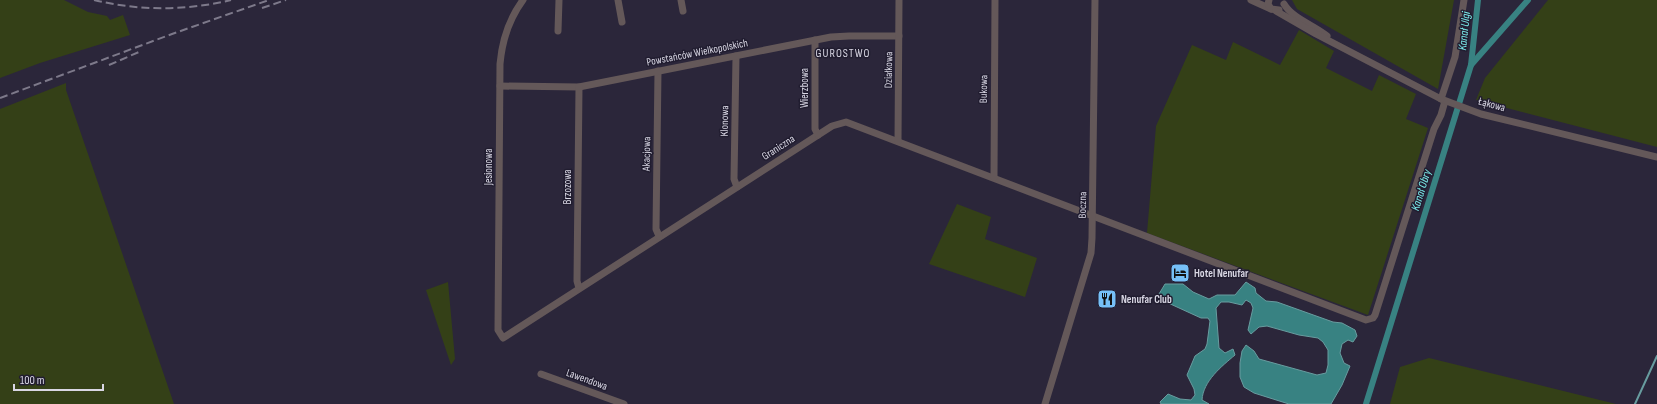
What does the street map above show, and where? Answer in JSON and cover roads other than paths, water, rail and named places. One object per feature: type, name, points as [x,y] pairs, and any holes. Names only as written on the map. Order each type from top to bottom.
[{"type":"street","name":"Jesionowa","points":[[503,338],[498,330],[500,64],[503,42],[510,22],[523,0]]},
{"type":"street","points":[[558,31],[559,0]]},
{"type":"street","points":[[618,0],[622,22]]},
{"type":"street","points":[[681,0],[683,11]]},
{"type":"street","name":"Działkowa","points":[[898,141],[899,0]]},
{"type":"street","name":"Bukowa","points":[[994,177],[996,0]]},
{"type":"street","name":"Boczna","points":[[1045,404],[1089,260],[1092,238],[1095,0]]},
{"type":"street","name":"Łąkowa","points":[[1254,1],[1265,0]]},
{"type":"street","points":[[1269,0],[1268,4],[1274,10],[1281,9],[1284,2]]},
{"type":"street","points":[[1445,100],[1464,0]]},
{"type":"street","name":"Łąkowa","points":[[1254,1],[1274,10],[1423,91],[1445,100],[1471,110],[1657,157]]},
{"type":"street","name":"Łąkowa","points":[[1284,2],[1295,15],[1318,28],[1333,42]]},
{"type":"street","name":"Powstańców Wielkopolskich","points":[[500,86],[579,87],[815,40],[849,36],[899,36]]},
{"type":"street","name":"Wierzbowa","points":[[815,40],[815,129],[818,135]]},
{"type":"street","name":"Klonowa","points":[[736,56],[734,179],[737,187]]},
{"type":"street","name":"Akacjowa","points":[[658,71],[656,229],[659,236]]},
{"type":"street","name":"Brzozowa","points":[[579,87],[577,281],[579,288]]},
{"type":"street","name":"Graniczna","points":[[503,338],[659,236],[832,126],[846,122],[994,177],[1148,238],[1366,320],[1373,318],[1434,129],[1441,115],[1445,100]]},
{"type":"street","name":"Lawendowa","points":[[541,374],[624,404]]},
{"type":"waterway","name":"Kanał Ulgi","points":[[1471,65],[1478,0]]},
{"type":"waterway","name":"Kanał Obry","points":[[1366,404],[1471,65],[1528,0]]},
{"type":"waterway","points":[[1635,404],[1657,356]]},
{"type":"railway","points":[[94,0],[111,4],[145,8],[180,8],[214,4],[231,0]]},
{"type":"railway","points":[[0,98],[172,34],[269,0]]},
{"type":"railway","points":[[262,8],[286,0]]},
{"type":"railway","points":[[109,65],[139,52]]},
{"type":"place","name":"Hotel Nenufar","points":[[1180,273]]},
{"type":"place","name":"Nenufar Club","points":[[1107,299]]},
{"type":"district","name":"GUROSTWO","points":[[843,53]]}]
